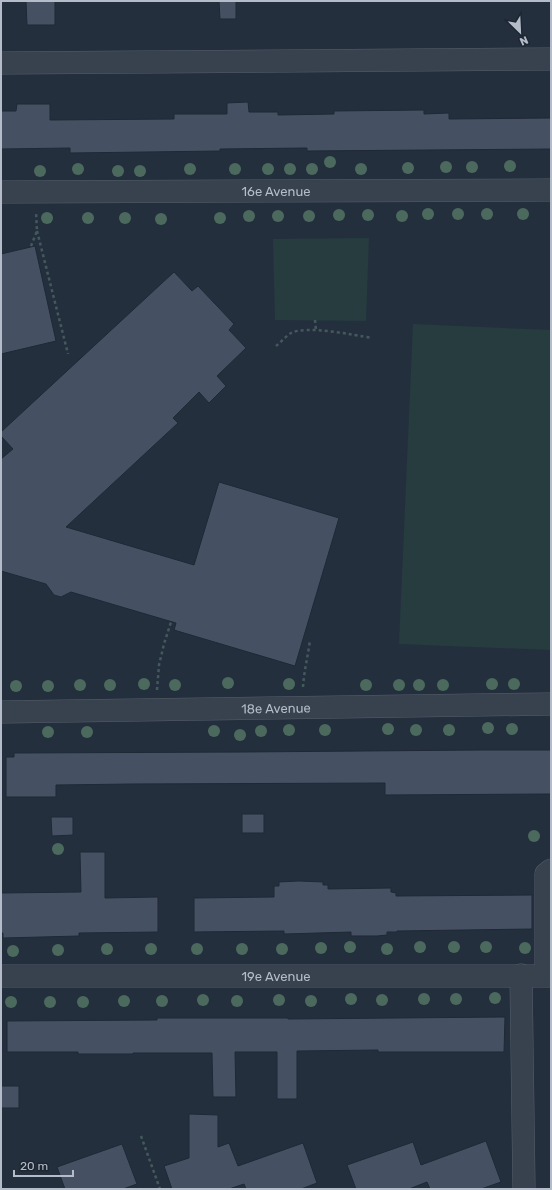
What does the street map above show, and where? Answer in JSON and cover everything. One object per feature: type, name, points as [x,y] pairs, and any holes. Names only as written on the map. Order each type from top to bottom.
[{"type":"street","points":[[1,62],[551,59]]},
{"type":"street","name":"16e Avenue","points":[[1,192],[551,190]]},
{"type":"street","name":"18e Avenue","points":[[1,712],[551,704]]},
{"type":"street","points":[[548,976],[546,874],[551,870]]},
{"type":"street","points":[[521,975],[524,1189]]},
{"type":"street","name":"19e Avenue","points":[[1,976],[548,976]]},
{"type":"path","points":[[36,208],[37,231],[68,354]]},
{"type":"path","points":[[31,246],[37,231]]},
{"type":"path","points":[[315,320],[316,330]]},
{"type":"path","points":[[276,346],[290,334],[299,330],[316,330],[372,338]]},
{"type":"path","points":[[157,693],[159,665],[171,622]]},
{"type":"path","points":[[302,692],[310,640]]},
{"type":"path","points":[[141,1136],[160,1189]]},
{"type":"green space","points":[[369,238],[366,321],[275,320],[273,239]]},
{"type":"green space","points":[[413,324],[551,330],[551,650],[399,644]]},
{"type":"building","points":[[26,1],[55,1],[55,25],[27,25]]},
{"type":"building","points":[[219,1],[236,1],[236,19],[220,19]]},
{"type":"building","points":[[248,102],[249,112],[278,112],[278,115],[334,114],[334,111],[424,110],[424,114],[449,113],[449,119],[551,118],[551,149],[307,151],[307,148],[70,153],[70,148],[1,149],[1,111],[16,111],[17,104],[50,104],[50,120],[174,119],[174,114],[227,114],[227,103]]},
{"type":"building","points":[[35,246],[56,341],[1,354],[1,254]]},
{"type":"building","points":[[174,272],[192,291],[198,286],[217,306],[234,324],[229,330],[246,348],[217,376],[226,386],[209,403],[199,392],[173,418],[178,423],[66,527],[194,565],[219,482],[339,518],[295,666],[174,630],[176,623],[71,592],[61,597],[54,595],[46,584],[1,571],[1,459],[13,449],[1,436],[1,432]]},
{"type":"building","points":[[551,750],[551,794],[385,795],[385,783],[131,784],[56,785],[56,797],[6,797],[6,757],[14,757],[14,753]]},
{"type":"building","points":[[242,814],[264,814],[264,833],[242,833]]},
{"type":"building","points":[[51,817],[73,817],[73,835],[52,836]]},
{"type":"building","points":[[80,852],[105,852],[105,898],[158,897],[158,932],[79,933],[79,936],[3,938],[3,933],[1,933],[1,893],[81,892]]},
{"type":"building","points":[[279,882],[323,882],[323,885],[328,885],[328,889],[391,888],[391,892],[396,893],[396,896],[532,895],[532,929],[397,931],[387,932],[387,935],[377,936],[351,936],[351,932],[284,934],[284,931],[194,932],[194,898],[274,897],[274,886],[279,886]]},
{"type":"building","points":[[505,1017],[504,1052],[378,1052],[378,1050],[297,1051],[297,1099],[277,1099],[277,1052],[235,1052],[236,1097],[213,1097],[212,1053],[78,1054],[78,1052],[7,1052],[7,1021],[157,1020],[157,1018],[288,1019]]},
{"type":"building","points":[[1,1086],[19,1086],[19,1108],[1,1108]]},
{"type":"building","points":[[189,1114],[218,1115],[218,1147],[229,1143],[238,1166],[303,1143],[317,1183],[301,1189],[246,1189],[244,1184],[229,1189],[172,1189],[164,1166],[189,1158]]},
{"type":"building","points":[[486,1141],[501,1182],[481,1189],[430,1189],[427,1182],[409,1189],[356,1189],[347,1165],[413,1142],[421,1165]]},
{"type":"building","points":[[122,1144],[137,1184],[123,1189],[65,1189],[57,1167]]}]
